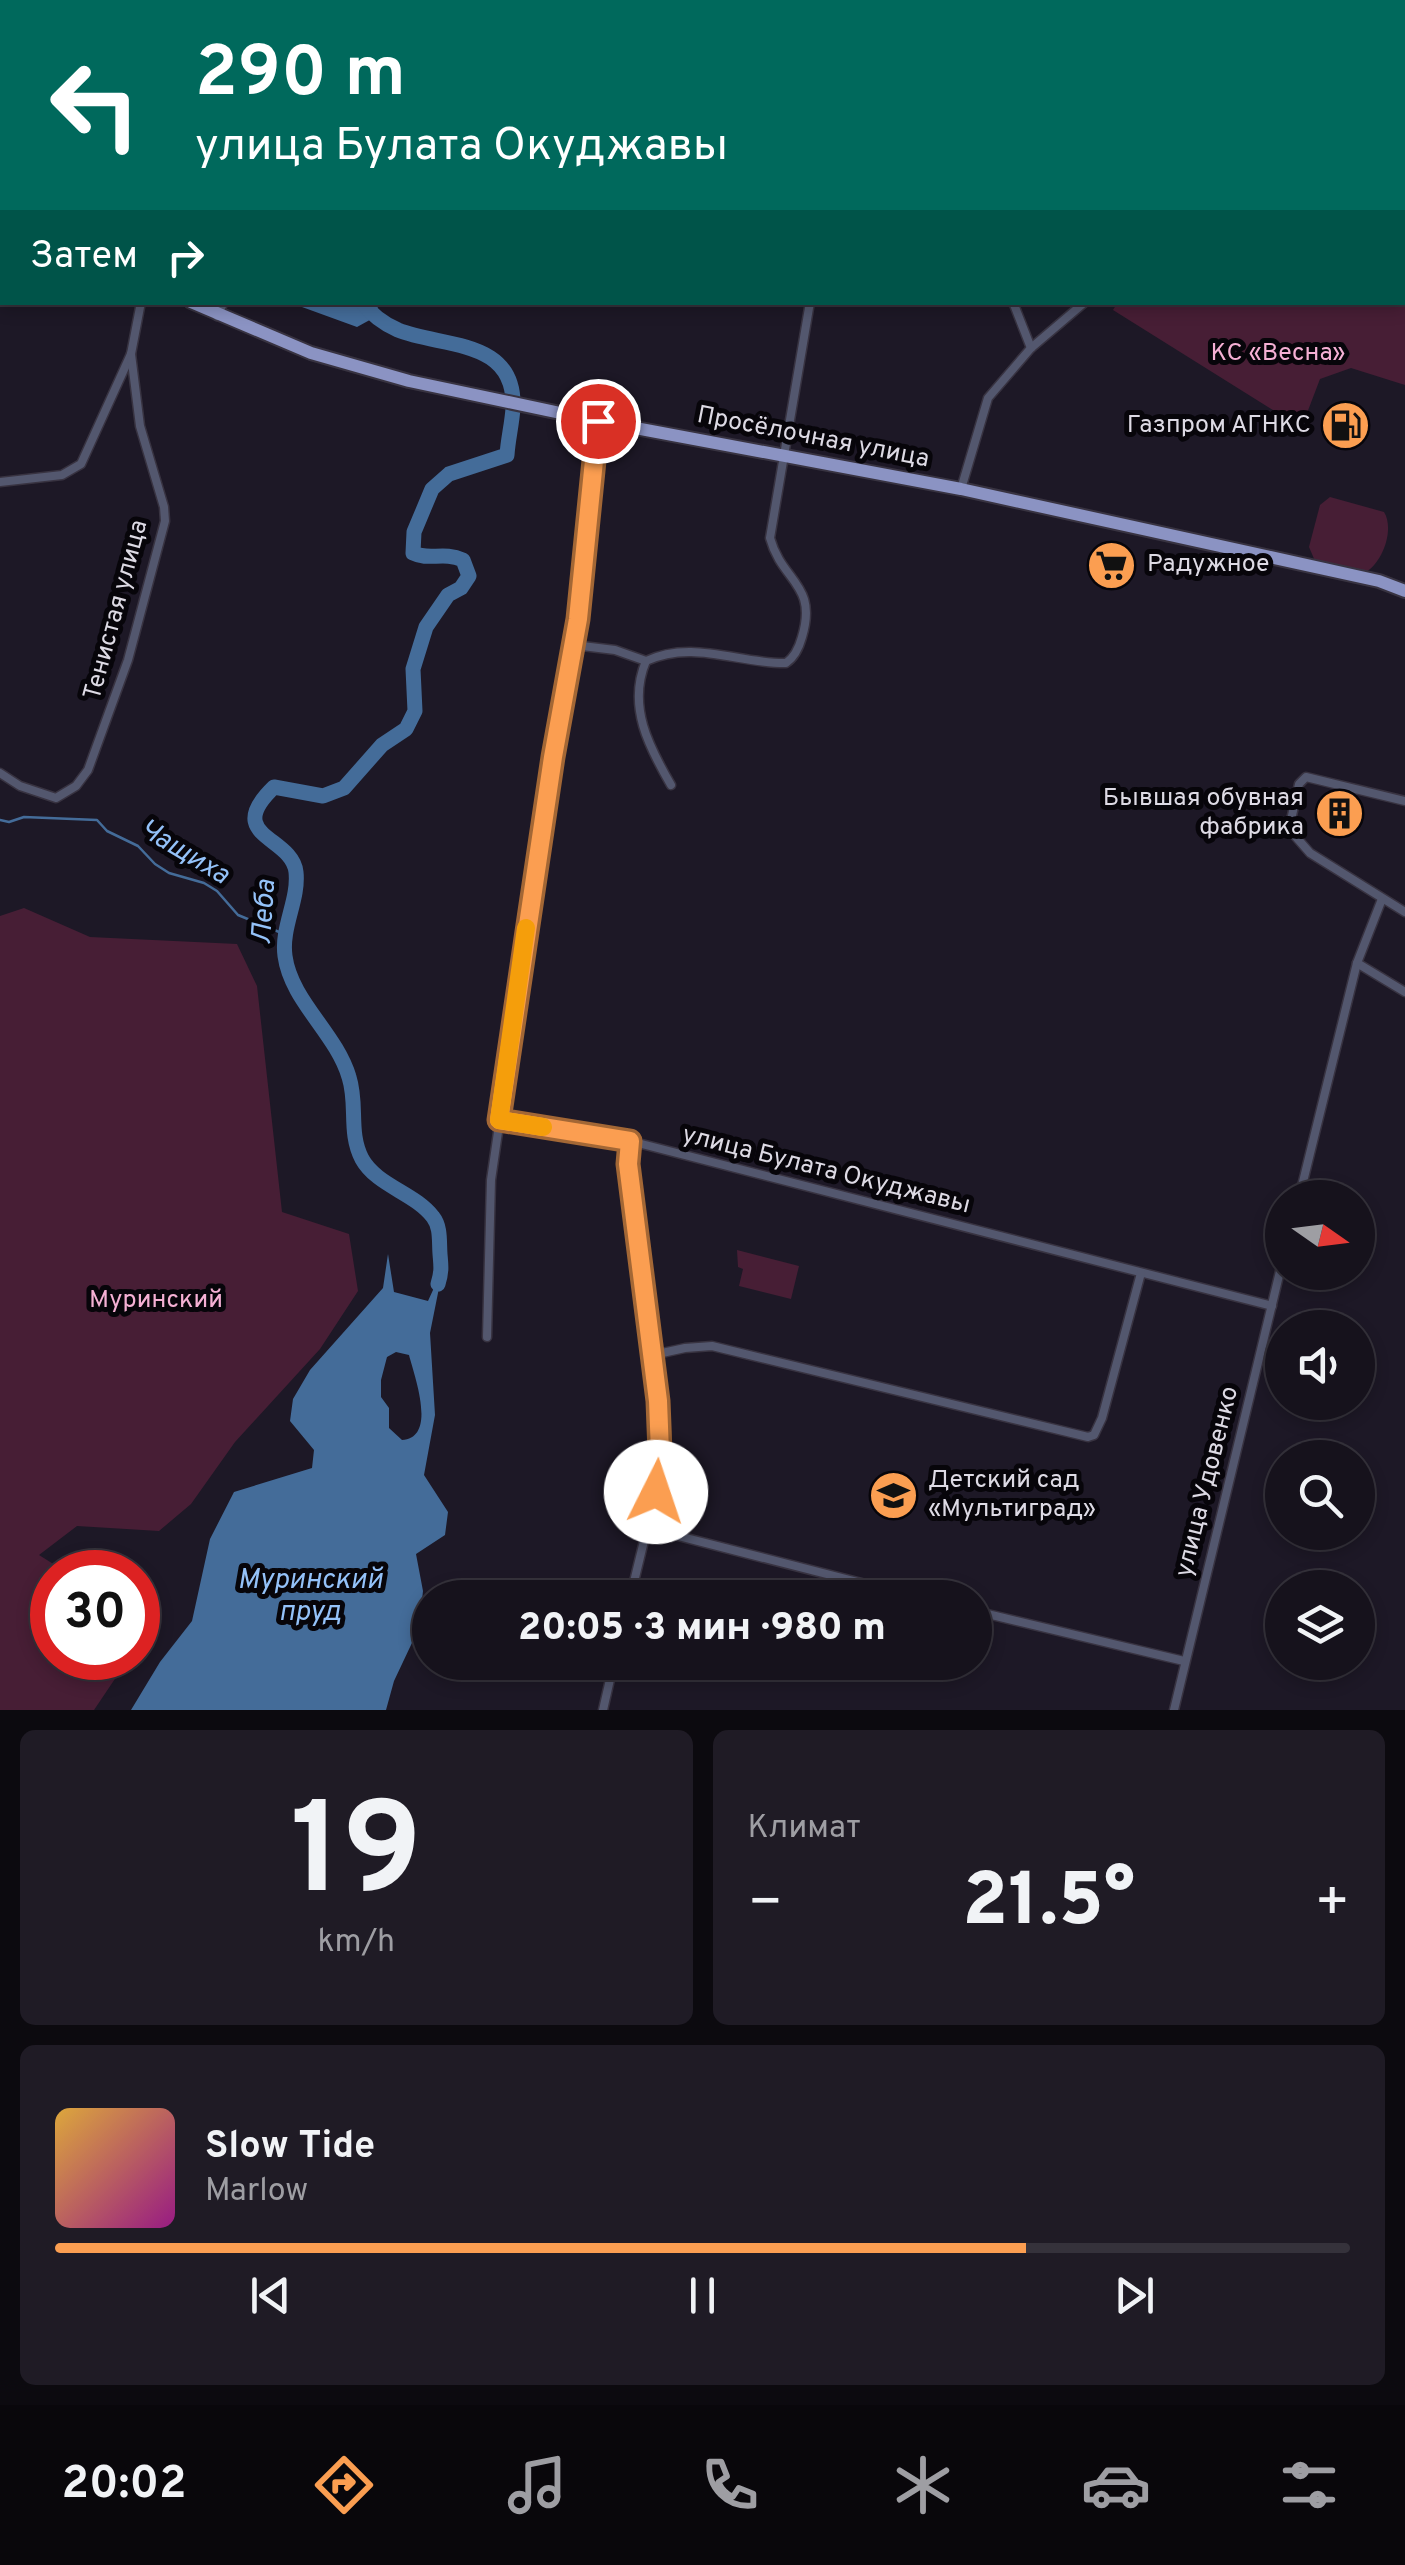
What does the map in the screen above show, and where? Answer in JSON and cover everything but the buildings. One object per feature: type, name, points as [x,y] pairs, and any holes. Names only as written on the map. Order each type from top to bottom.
[{"type":"main road","name":"Просёлочная улица","points":[[196,305],[312,353],[409,381],[598,421],[961,488],[1300,562],[1405,591]]},
{"type":"street","points":[[0,482],[62,475],[80,464],[132,354],[140,305]]},
{"type":"street","points":[[217,316],[222,305]]},
{"type":"street","points":[[574,645],[615,650],[646,661],[704,651],[779,664],[794,658],[808,618],[806,598],[775,554],[770,538],[809,305]]},
{"type":"street","points":[[1013,305],[1031,348]]},
{"type":"street","points":[[961,488],[988,398],[1031,348],[1081,305]]},
{"type":"street","name":"Тенистая улица","points":[[0,773],[20,786],[52,798],[59,798],[76,786],[96,752],[128,660],[162,539],[164,507],[140,426],[132,354]]},
{"type":"street","points":[[487,1337],[491,1180],[553,757],[574,645],[598,421]]},
{"type":"street","points":[[646,661],[638,714],[670,785]]},
{"type":"street","points":[[1405,801],[1306,777],[1299,784],[1289,824],[1292,836],[1310,853],[1405,912]]},
{"type":"street","points":[[1303,1180],[1357,963],[1382,899]]},
{"type":"street","points":[[1357,963],[1405,992]]},
{"type":"street","name":"улица Булата Окуджавы","points":[[499,1120],[630,1141],[1272,1306]]},
{"type":"street","points":[[630,1141],[628,1164],[660,1424],[659,1471],[634,1580]]},
{"type":"street","points":[[654,1355],[712,1346],[1088,1437],[1094,1435],[1102,1418],[1141,1273]]},
{"type":"street","name":"улица Удовенко","points":[[1174,1710],[1276,1290]]},
{"type":"street","points":[[647,1528],[850,1580]]},
{"type":"street","points":[[992,1615],[1184,1661]]},
{"type":"street","points":[[602,1710],[610,1680]]},
{"type":"green space","name":"КС «Весна»","points":[[1116,305],[1405,305],[1405,385],[1351,368],[1320,379],[1304,421],[1273,410],[1113,310]]},
{"type":"green space","points":[[1330,497],[1384,512],[1388,528],[1385,546],[1364,573],[1315,561],[1309,547],[1320,505]]},
{"type":"green space","name":"Муринский","points":[[24,908],[90,937],[237,944],[257,986],[282,1212],[349,1234],[358,1291],[320,1349],[235,1442],[191,1504],[159,1531],[77,1526],[46,1550],[30,1550],[30,1680],[114,1680],[94,1710],[0,1710],[0,916]]},
{"type":"green space","points":[[737,1250],[799,1266],[791,1299],[739,1286],[743,1269],[738,1267]]},
{"type":"water","points":[[296,305],[378,305],[377,316],[357,327]]},
{"type":"water","name":"Муринский пруд","points":[[388,1254],[394,1292],[428,1301],[443,1268],[430,1333],[435,1415],[424,1475],[448,1512],[445,1535],[416,1554],[421,1580],[412,1580],[412,1643],[394,1681],[386,1710],[131,1710],[149,1680],[160,1680],[160,1662],[192,1621],[210,1539],[234,1492],[312,1468],[314,1450],[290,1421],[293,1399],[310,1370],[383,1288]],"holes":[[[396,1352],[409,1355],[418,1390],[419,1429],[413,1437],[402,1440],[389,1428],[389,1408],[381,1397],[387,1357]]]},
{"type":"waterway","name":"Леба","points":[[365,305],[393,328],[474,349],[503,369],[511,385],[513,408],[507,455],[449,474],[432,489],[414,532],[413,553],[463,560],[469,576],[461,588],[448,595],[426,627],[413,669],[415,711],[406,729],[382,745],[344,788],[323,796],[274,787],[255,816],[257,826],[292,860],[296,872],[285,956],[296,988],[343,1061],[353,1098],[358,1149],[377,1176],[436,1221],[441,1265],[438,1284]]},
{"type":"waterway","name":"Чащиха","points":[[0,820],[97,820],[107,831],[138,846],[169,873],[204,883],[217,891],[238,915],[284,934]]},
{"type":"slow traffic","points":[[526,928],[499,1120],[543,1127]]},
{"type":"place","name":"Газпром АГНКС","points":[[1346,426]]},
{"type":"place","name":"Радужное","points":[[1112,565]]},
{"type":"place","name":"Бывшая обувная фабрика","points":[[1339,813]]},
{"type":"place","name":"Детский сад «Мультиград»","points":[[893,1495]]},
{"type":"route","points":[[598,421],[582,594],[553,757],[499,1120],[630,1141],[628,1164],[660,1424],[656,1492]]}]
